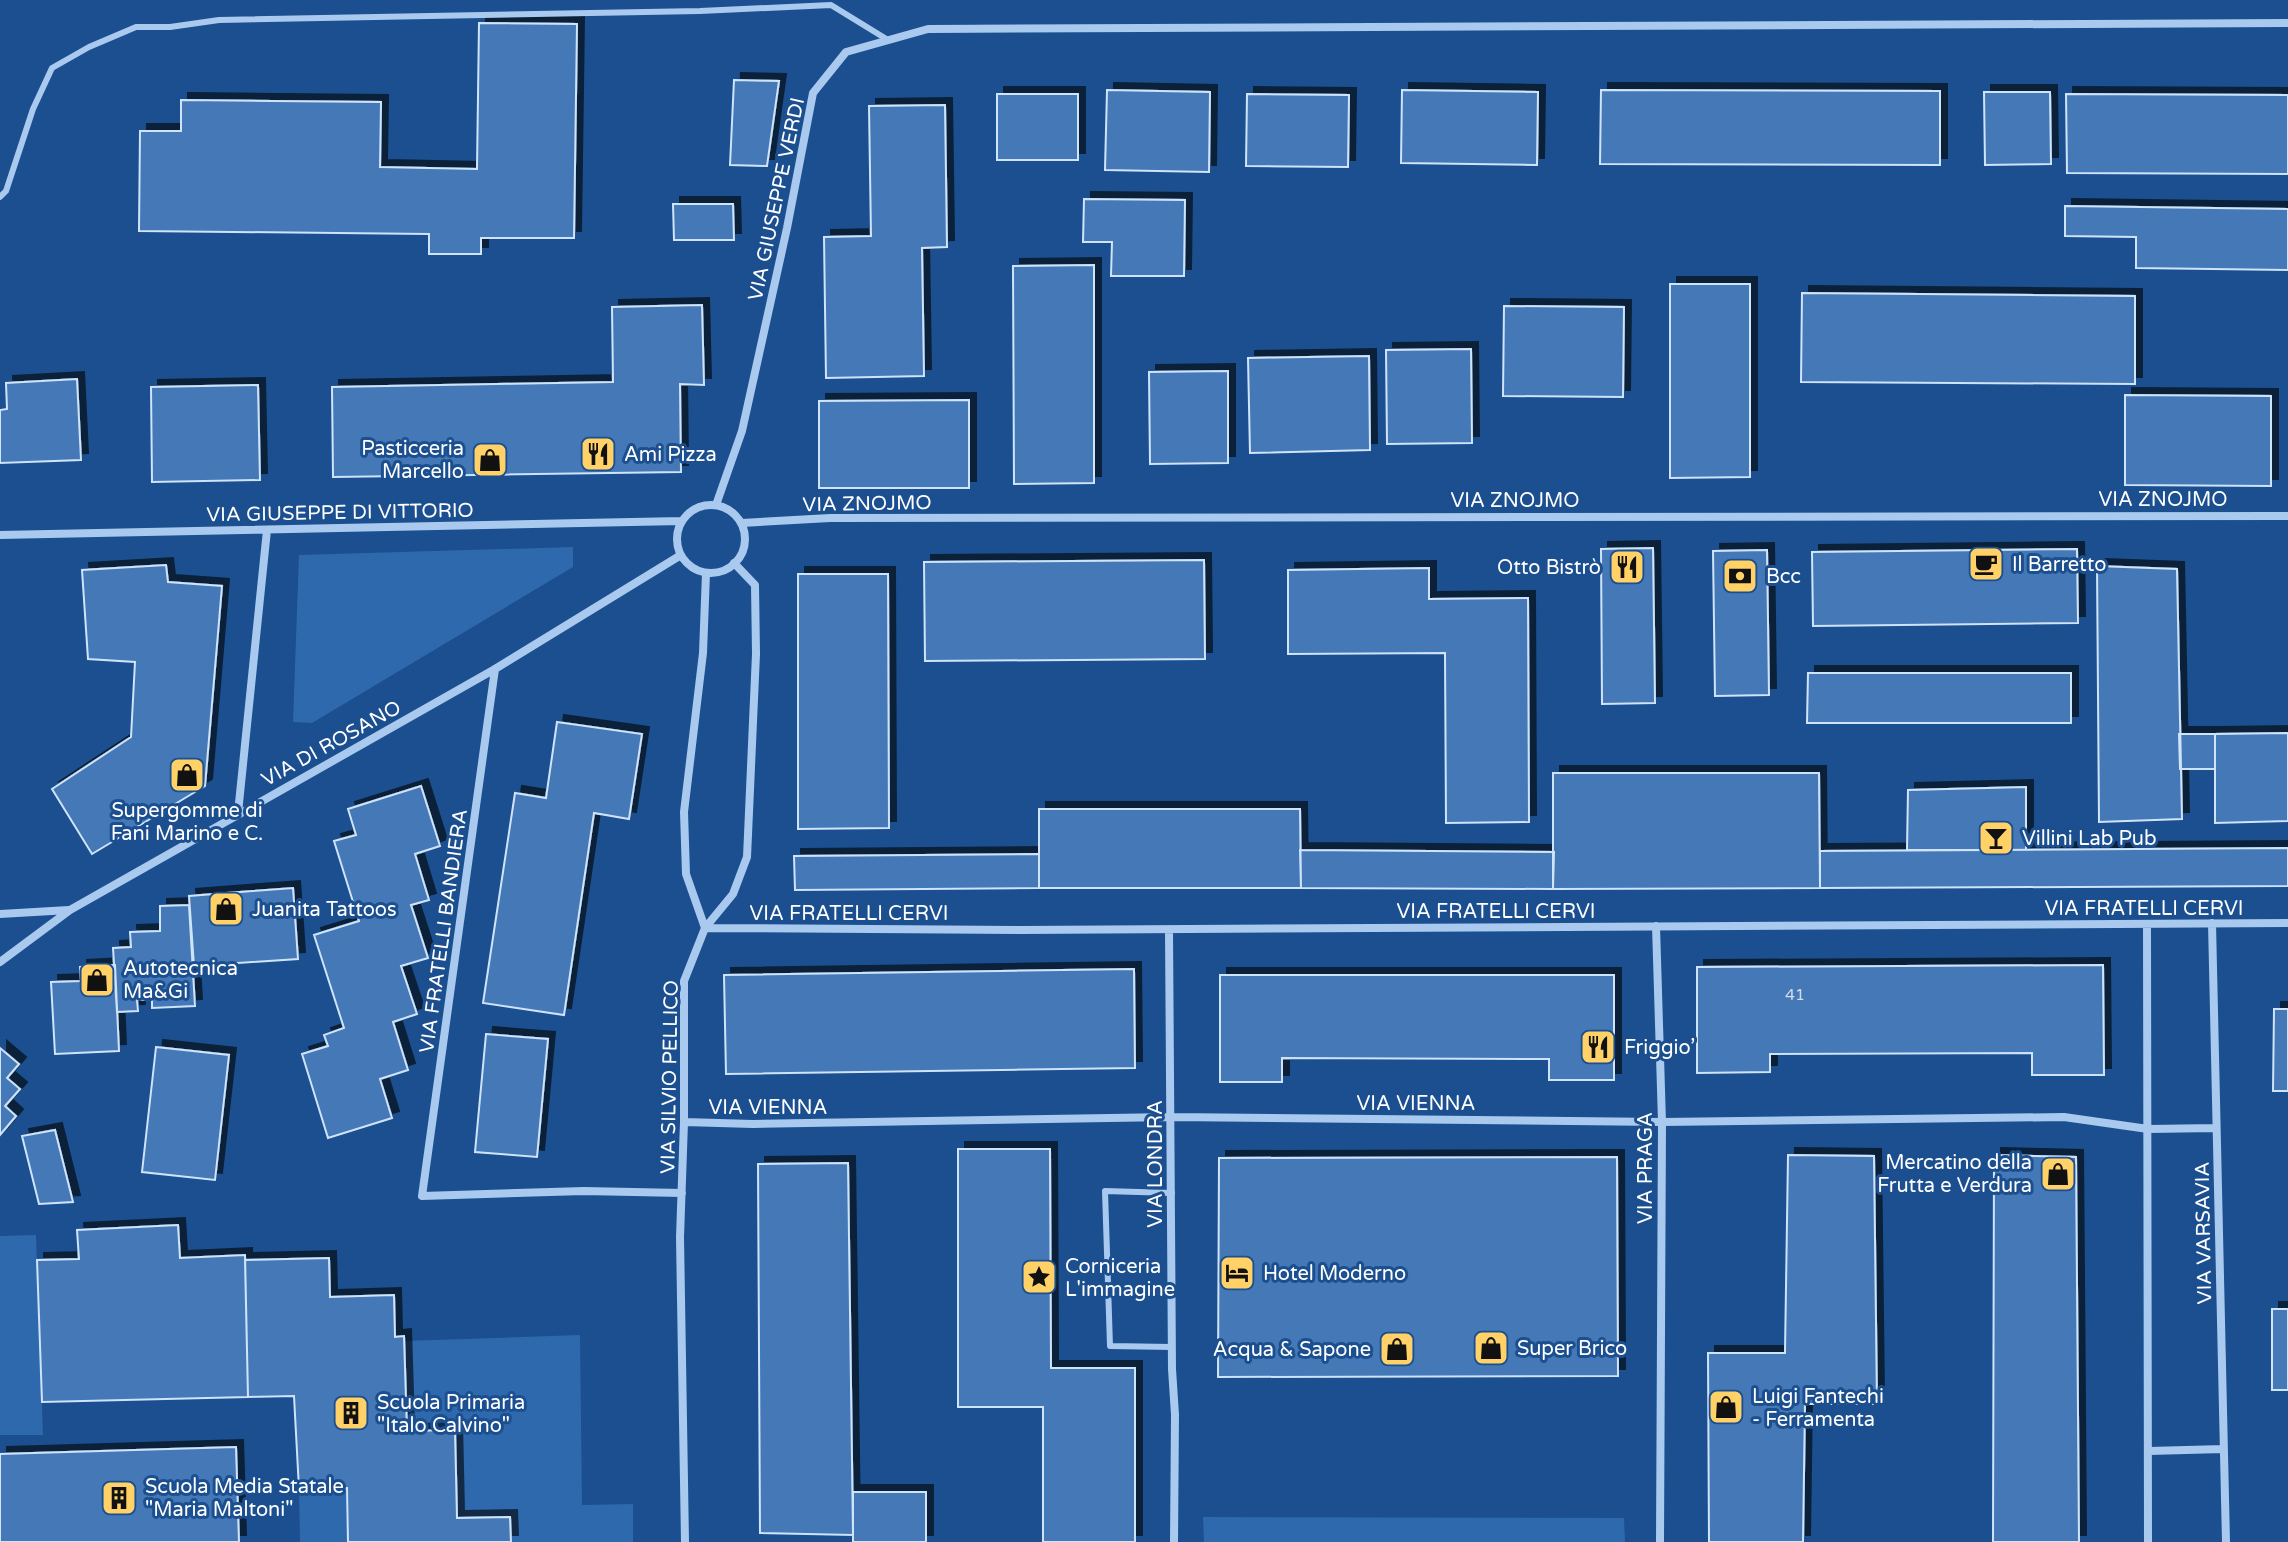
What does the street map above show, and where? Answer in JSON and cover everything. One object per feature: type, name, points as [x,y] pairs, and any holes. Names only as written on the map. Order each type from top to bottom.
[{"type":"street","name":"VIA GIUSEPPE VERDI","points":[[716,505],[742,431],[813,93],[846,52],[928,29],[2288,23]]},
{"type":"street","points":[[716,505],[728,509],[742,523],[744,546],[734,563],[722,571],[706,573],[689,566],[681,555],[676,538],[681,521],[693,510],[716,505]]},
{"type":"street","name":"VIA ZNOJMO","points":[[742,523],[851,518],[2288,516]]},
{"type":"street","name":"VIA GIUSEPPE DI VITTORIO","points":[[0,535],[681,521]]},
{"type":"street","points":[[238,813],[267,530]]},
{"type":"street","name":"VIA DI ROSANO","points":[[0,962],[70,910],[495,669],[681,555]]},
{"type":"street","name":"VIA SILVIO PELLICO","points":[[685,1542],[680,1237],[684,981],[705,928],[733,894],[747,857],[756,654],[755,585],[734,563]]},
{"type":"street","points":[[705,928],[686,874],[684,812],[703,653],[706,573]]},
{"type":"street","name":"VIA FRATELLI BANDIERA","points":[[495,669],[422,1196],[584,1191],[682,1193]]},
{"type":"street","points":[[0,914],[70,910]]},
{"type":"street","name":"VIA VARSAVIA","points":[[2212,923],[2226,1542]]},
{"type":"street","name":"VIA FRATELLI CERVI","points":[[705,928],[1169,930],[2288,923]]},
{"type":"street","points":[[2147,924],[2148,1542]]},
{"type":"street","name":"VIA PRAGA","points":[[1656,926],[1662,1122],[1660,1542]]},
{"type":"street","name":"VIA LONDRA","points":[[1169,930],[1174,1542]]},
{"type":"street","name":"VIA VIENNA","points":[[684,1122],[753,1124],[1171,1117],[1662,1122],[2064,1117],[2148,1129],[2216,1128]]},
{"type":"street","points":[[2149,1451],[2223,1449]]},
{"type":"lane","points":[[0,197],[6,191],[33,109],[52,68],[89,47],[136,27],[170,27],[219,20],[700,11],[831,5],[888,40]]},
{"type":"lane","points":[[1172,1193],[1105,1191],[1110,1346],[1172,1347]]},
{"type":"shaded area","points":[[573,547],[573,567],[312,723],[293,722],[299,555]]},
{"type":"shaded area","points":[[36,1235],[43,1435],[0,1435],[0,1236]]},
{"type":"shaded area","points":[[580,1335],[582,1505],[633,1504],[633,1542],[511,1542],[509,1517],[457,1518],[455,1430],[407,1431],[404,1341]]},
{"type":"shaded area","points":[[347,1488],[348,1542],[300,1542],[299,1489]]},
{"type":"shaded area","points":[[1203,1517],[1624,1518],[1625,1542],[1204,1542]]},
{"type":"building","points":[[479,23],[577,24],[574,238],[481,238],[481,254],[429,254],[429,234],[139,231],[140,131],[181,131],[181,100],[381,102],[380,167],[477,169]]},
{"type":"building","points":[[734,80],[779,81],[767,166],[730,165]]},
{"type":"building","points":[[1107,90],[1210,92],[1209,172],[1105,170]]},
{"type":"building","points":[[1402,90],[1538,92],[1537,165],[1401,163]]},
{"type":"building","points":[[1601,90],[1940,91],[1940,165],[1600,164]]},
{"type":"building","points":[[1984,92],[2050,92],[2051,164],[1985,165]]},
{"type":"building","points":[[997,94],[1078,94],[1078,160],[997,160]]},
{"type":"building","points":[[1247,94],[1349,95],[1348,167],[1246,166]]},
{"type":"building","points":[[2066,94],[2288,95],[2288,174],[2067,173]]},
{"type":"building","points":[[945,105],[947,247],[922,248],[924,376],[826,378],[824,237],[871,236],[869,106]]},
{"type":"building","points":[[1084,199],[1185,200],[1184,276],[1111,276],[1112,242],[1083,242]]},
{"type":"building","points":[[673,204],[733,204],[734,240],[674,240]]},
{"type":"building","points":[[2065,206],[2288,209],[2288,270],[2136,268],[2136,237],[2065,236]]},
{"type":"building","points":[[1094,265],[1094,483],[1014,484],[1013,266]]},
{"type":"building","points":[[1670,284],[1750,284],[1750,477],[1670,478]]},
{"type":"building","points":[[1802,293],[2135,296],[2135,384],[1801,382]]},
{"type":"building","points":[[702,305],[704,385],[680,384],[681,472],[333,477],[332,387],[613,382],[612,307]]},
{"type":"building","points":[[1504,306],[1624,307],[1623,397],[1503,396]]},
{"type":"building","points":[[1471,349],[1472,443],[1387,444],[1386,350]]},
{"type":"building","points":[[1369,356],[1370,450],[1250,453],[1248,358]]},
{"type":"building","points":[[1228,371],[1228,463],[1150,464],[1149,372]]},
{"type":"building","points":[[77,379],[81,460],[0,463],[0,410],[7,409],[6,383]]},
{"type":"building","points":[[258,385],[260,480],[152,482],[151,387]]},
{"type":"building","points":[[2125,395],[2271,396],[2271,486],[2125,485]]},
{"type":"building","points":[[969,400],[969,488],[819,488],[819,401]]},
{"type":"building","points":[[1653,548],[1655,703],[1602,704],[1601,549]]},
{"type":"building","points":[[2077,549],[2078,623],[1813,626],[1812,552]]},
{"type":"building","points":[[1767,550],[1769,695],[1715,696],[1713,551]]},
{"type":"building","points":[[1204,560],[1205,659],[925,661],[924,562]]},
{"type":"building","points":[[166,565],[168,582],[222,586],[205,786],[92,854],[52,789],[131,737],[135,662],[88,659],[82,570]]},
{"type":"building","points":[[2097,566],[2177,569],[2182,819],[2099,822]]},
{"type":"building","points":[[1429,568],[1429,599],[1528,598],[1529,822],[1446,823],[1445,653],[1288,654],[1288,570]]},
{"type":"building","points":[[798,574],[888,574],[889,828],[798,829]]},
{"type":"building","points":[[1808,673],[2071,673],[2071,723],[1807,723]]},
{"type":"building","points":[[557,722],[642,734],[629,819],[594,813],[564,1015],[483,1003],[515,793],[546,798]]},
{"type":"building","points":[[2288,733],[2288,821],[2215,823],[2215,734]]},
{"type":"building","points":[[2179,734],[2215,734],[2215,769],[2180,769]]},
{"type":"building","points":[[1553,773],[1819,773],[1820,888],[1553,889]]},
{"type":"building","points":[[421,786],[440,846],[415,854],[429,900],[411,905],[428,958],[401,966],[417,1014],[393,1022],[408,1070],[380,1079],[392,1118],[328,1138],[302,1054],[328,1046],[324,1035],[344,1028],[314,935],[359,921],[334,841],[356,835],[348,809]]},
{"type":"building","points":[[2026,787],[2026,850],[1907,850],[1908,790]]},
{"type":"building","points":[[1039,809],[1300,809],[1301,888],[1039,888]]},
{"type":"building","points":[[2288,848],[2288,886],[1820,888],[1820,851]]},
{"type":"building","points":[[1300,850],[1554,852],[1553,889],[1301,888]]},
{"type":"building","points":[[1039,854],[1039,888],[795,890],[794,856]]},
{"type":"building","points":[[293,888],[298,959],[194,966],[189,896]]},
{"type":"building","points":[[189,905],[195,1006],[152,1008],[152,999],[137,1000],[138,1011],[117,1012],[113,948],[131,947],[130,932],[160,931],[160,906]]},
{"type":"building","points":[[115,965],[119,1051],[55,1054],[51,982],[81,981],[80,967]]},
{"type":"building","points":[[2103,965],[2104,1075],[2032,1075],[2032,1053],[1770,1054],[1770,1072],[1697,1073],[1697,967]]},
{"type":"building","points":[[1134,969],[1135,1068],[726,1074],[724,975]]},
{"type":"building","points":[[1220,975],[1614,975],[1614,1080],[1549,1080],[1549,1059],[1282,1058],[1282,1082],[1220,1082]]},
{"type":"building","points":[[2274,1009],[2288,1009],[2288,1091],[2273,1091]]},
{"type":"building","points":[[486,1034],[548,1039],[537,1157],[475,1152]]},
{"type":"building","points":[[156,1047],[229,1055],[215,1180],[142,1172]]},
{"type":"building","points":[[0,1048],[19,1064],[7,1078],[20,1089],[5,1106],[16,1116],[0,1135]]},
{"type":"building","points":[[55,1130],[73,1202],[39,1204],[22,1136]]},
{"type":"building","points":[[958,1149],[1050,1149],[1051,1368],[1135,1368],[1135,1542],[1043,1542],[1043,1407],[958,1407]]},
{"type":"building","points":[[1788,1155],[1874,1156],[1877,1404],[1805,1404],[1803,1542],[1709,1542],[1708,1353],[1785,1353]]},
{"type":"building","points":[[1994,1155],[2076,1157],[2079,1542],[1993,1542]]},
{"type":"building","points":[[1617,1157],[1618,1376],[1218,1377],[1219,1158]]},
{"type":"building","points":[[848,1163],[853,1535],[760,1533],[758,1164]]},
{"type":"building","points":[[178,1225],[180,1258],[245,1255],[248,1397],[42,1402],[37,1260],[79,1259],[77,1230]]},
{"type":"building","name":"Scuola Primaria \"Italo Calvino\"","points":[[329,1258],[330,1297],[394,1295],[395,1337],[404,1336],[407,1431],[455,1430],[457,1518],[510,1517],[511,1542],[348,1542],[347,1488],[299,1489],[294,1396],[248,1397],[245,1260]]},
{"type":"building","points":[[2272,1309],[2288,1309],[2288,1390],[2272,1390]]},
{"type":"building","name":"Scuola Media Statale \"Maria Maltoni\"","points":[[236,1447],[239,1542],[0,1542],[0,1454]]},
{"type":"building","points":[[853,1492],[926,1492],[926,1542],[853,1542]]},
{"type":"place","name":"Ami Pizza","points":[[598,454]]},
{"type":"place","name":"Pasticceria Marcello","points":[[490,460]]},
{"type":"place","name":"Il Barretto","points":[[1986,564]]},
{"type":"place","name":"Otto Bistrò","points":[[1627,567]]},
{"type":"place","name":"Bcc","points":[[1740,576]]},
{"type":"place","name":"Supergomme di Fani Marino e C.","points":[[187,775]]},
{"type":"place","name":"Villini Lab Pub","points":[[1996,838]]},
{"type":"place","name":"Juanita Tattoos","points":[[226,909]]},
{"type":"place","name":"Autotecnica Ma&Gi","points":[[97,980]]},
{"type":"place","name":"Friggio’","points":[[1598,1047]]},
{"type":"place","name":"Mercatino della Frutta e Verdura","points":[[2058,1174]]},
{"type":"place","name":"Hotel Moderno","points":[[1237,1273]]},
{"type":"place","name":"Corniceria L'immagine","points":[[1039,1277]]},
{"type":"place","name":"Super Brico","points":[[1491,1348]]},
{"type":"place","name":"Acqua & Sapone","points":[[1397,1349]]},
{"type":"place","name":"Luigi Fantechi - Ferramenta","points":[[1726,1407]]},
{"type":"place","name":"Scuola Primaria \"Italo Calvino\"","points":[[351,1413]]},
{"type":"place","name":"Scuola Media Statale \"Maria Maltoni\"","points":[[119,1498]]}]
